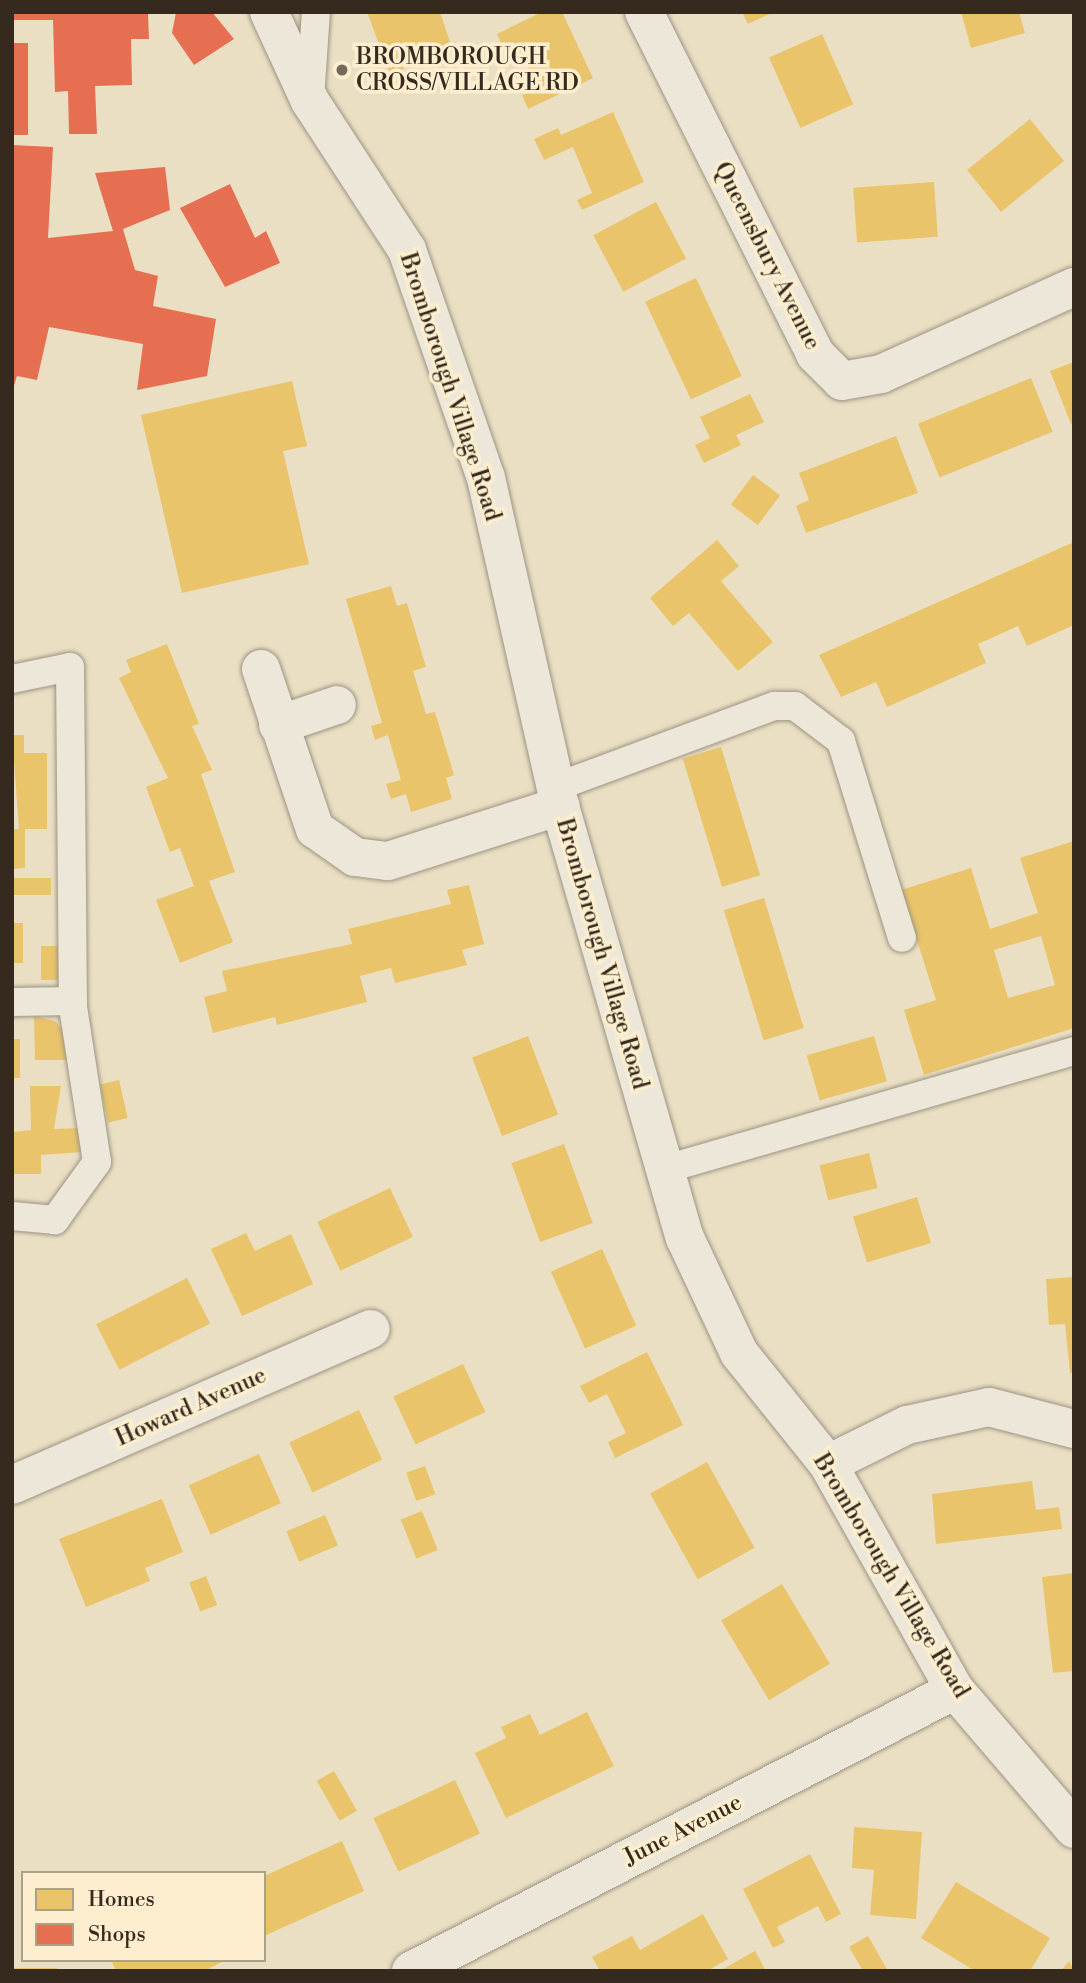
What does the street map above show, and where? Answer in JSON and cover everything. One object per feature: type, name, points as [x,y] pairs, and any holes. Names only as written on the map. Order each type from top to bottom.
[{"type":"street","name":"Bromborough Village Road","points":[[269,12],[310,101],[407,250],[486,478],[558,797],[662,1170],[685,1238],[739,1353],[828,1464],[956,1690],[1074,1829]]},
{"type":"street","name":"Queensbury Avenue","points":[[644,12],[815,354],[842,381],[881,374],[1074,286]]},
{"type":"street","points":[[261,669],[315,829],[355,857],[388,861],[558,797]]},
{"type":"street","points":[[278,725],[337,705]]},
{"type":"street","name":"Howard Avenue","points":[[12,1485],[370,1329]]},
{"type":"street","points":[[828,1464],[907,1425],[989,1407],[1074,1429]]},
{"type":"street","name":"June Avenue","points":[[411,1971],[956,1690]]},
{"type":"lane","points":[[310,101],[316,12]]},
{"type":"lane","points":[[12,678],[70,667],[72,1001],[97,1162],[55,1220],[12,1216]]},
{"type":"lane","points":[[558,797],[774,706],[795,706],[841,741],[902,937]]},
{"type":"lane","points":[[12,1002],[72,1001]]},
{"type":"lane","points":[[662,1170],[1074,1051]]},
{"type":"building: Homes","points":[[367,12],[440,12],[450,42],[391,76]]},
{"type":"building: Homes","points":[[542,12],[562,12],[593,78],[528,109],[522,95],[538,89],[517,44],[504,50],[497,34]]},
{"type":"building: Homes","points":[[742,12],[774,12],[748,24]]},
{"type":"building: Homes","points":[[961,12],[1019,12],[1025,33],[971,48]]},
{"type":"building: Homes","points":[[822,34],[853,104],[800,128],[769,58]]},
{"type":"building: Homes","points":[[613,112],[644,182],[582,210],[577,200],[592,193],[573,147],[544,160],[534,139],[558,128],[561,135]]},
{"type":"building: Homes","points":[[1030,119],[1064,161],[1001,212],[967,170]]},
{"type":"building: Homes","points":[[934,182],[938,237],[857,243],[853,188]]},
{"type":"building: Homes","points":[[656,202],[686,259],[623,292],[593,235]]},
{"type":"building: Homes","points":[[696,278],[742,376],[691,400],[645,302]]},
{"type":"building: Homes","points":[[1074,362],[1074,423],[1071,424],[1050,371]]},
{"type":"building: Homes","points":[[1031,378],[1053,432],[940,477],[918,424]]},
{"type":"building: Homes","points":[[292,381],[307,446],[283,451],[309,564],[182,593],[141,415]]},
{"type":"building: Homes","points":[[750,394],[764,422],[736,435],[741,445],[704,463],[695,445],[710,438],[700,417]]},
{"type":"building: Homes","points":[[896,436],[918,493],[806,533],[796,506],[809,500],[799,473]]},
{"type":"building: Homes","points":[[753,475],[780,495],[758,525],[731,505]]},
{"type":"building: Homes","points":[[717,540],[739,566],[721,581],[773,642],[738,671],[689,613],[673,626],[650,598]]},
{"type":"building: Homes","points":[[1074,542],[1074,625],[1027,646],[1018,626],[978,644],[986,663],[887,707],[876,682],[841,697],[819,655]]},
{"type":"building: Homes","points":[[391,586],[397,606],[407,603],[426,667],[413,671],[426,714],[435,712],[454,775],[446,778],[452,799],[411,812],[406,794],[391,799],[386,784],[401,780],[388,735],[375,740],[371,726],[382,723],[346,599]]},
{"type":"building: Homes","points":[[167,644],[199,724],[192,726],[212,770],[201,774],[235,872],[209,881],[233,942],[180,963],[156,900],[194,886],[180,848],[170,852],[146,787],[168,778],[119,678],[131,672],[126,660]]},
{"type":"building: Homes","points":[[12,735],[24,735],[24,753],[47,753],[47,829],[25,829],[25,868],[12,869],[12,829],[19,829]]},
{"type":"building: Homes","points":[[721,747],[760,875],[722,887],[683,759]]},
{"type":"building: Homes","points":[[1074,841],[1074,1028],[924,1075],[904,1010],[936,1000],[901,890],[971,868],[990,929],[1038,913],[1020,858]],"holes":[[[1041,936],[1055,985],[1008,998],[994,950]]]},
{"type":"building: Homes","points":[[12,878],[51,878],[51,895],[12,895]]},
{"type":"building: Homes","points":[[469,885],[484,944],[462,950],[467,965],[395,983],[391,968],[360,976],[367,1002],[277,1025],[275,1017],[213,1033],[204,997],[227,991],[222,971],[352,944],[348,929],[451,904],[447,890]]},
{"type":"building: Homes","points":[[764,898],[804,1028],[764,1040],[724,910]]},
{"type":"building: Homes","points":[[12,923],[23,923],[23,963],[12,963]]},
{"type":"building: Homes","points":[[41,946],[58,946],[58,980],[41,980]]},
{"type":"building: Homes","points":[[34,1016],[55,1021],[69,1037],[71,1060],[35,1060]]},
{"type":"building: Homes","points":[[528,1036],[558,1114],[502,1136],[472,1058]]},
{"type":"building: Homes","points":[[874,1036],[887,1081],[820,1100],[807,1055]]},
{"type":"building: Homes","points":[[12,1039],[20,1039],[20,1078],[12,1078]]},
{"type":"building: Homes","points":[[119,1080],[128,1118],[108,1122],[100,1084]]},
{"type":"building: Homes","points":[[30,1086],[61,1086],[54,1129],[81,1128],[82,1152],[41,1155],[41,1174],[12,1174],[12,1132],[31,1130]]},
{"type":"building: Homes","points":[[564,1144],[593,1223],[540,1242],[511,1163]]},
{"type":"building: Homes","points":[[869,1153],[878,1188],[828,1200],[820,1165]]},
{"type":"building: Homes","points":[[390,1188],[413,1237],[340,1271],[317,1222]]},
{"type":"building: Homes","points":[[917,1197],[931,1243],[867,1262],[853,1217]]},
{"type":"building: Homes","points":[[246,1233],[255,1251],[291,1234],[313,1284],[242,1316],[211,1249]]},
{"type":"building: Homes","points":[[602,1249],[636,1326],[585,1349],[551,1272]]},
{"type":"building: Homes","points":[[1074,1277],[1074,1372],[1070,1373],[1065,1324],[1049,1325],[1046,1279]]},
{"type":"building: Homes","points":[[187,1278],[210,1323],[119,1370],[96,1324]]},
{"type":"building: Homes","points":[[647,1352],[683,1425],[615,1458],[608,1442],[626,1433],[607,1394],[589,1403],[580,1386]]},
{"type":"building: Homes","points":[[463,1364],[485,1412],[416,1445],[393,1397]]},
{"type":"building: Homes","points":[[359,1410],[382,1460],[312,1492],[289,1443]]},
{"type":"building: Homes","points":[[259,1454],[281,1503],[211,1535],[189,1485]]},
{"type":"building: Homes","points":[[707,1462],[755,1548],[698,1579],[650,1494]]},
{"type":"building: Homes","points":[[425,1466],[435,1494],[416,1501],[406,1473]]},
{"type":"building: Homes","points":[[1032,1481],[1036,1510],[1059,1507],[1062,1529],[936,1544],[932,1494]]},
{"type":"building: Homes","points":[[162,1499],[183,1552],[145,1568],[150,1581],[86,1607],[59,1539]]},
{"type":"building: Homes","points":[[422,1511],[438,1550],[416,1559],[401,1520]]},
{"type":"building: Homes","points":[[325,1515],[338,1545],[299,1562],[286,1531]]},
{"type":"building: Homes","points":[[1074,1573],[1074,1671],[1053,1673],[1042,1577]]},
{"type":"building: Homes","points":[[206,1576],[217,1605],[200,1611],[189,1582]]},
{"type":"building: Homes","points":[[782,1584],[830,1664],[769,1700],[721,1621]]},
{"type":"building: Homes","points":[[587,1712],[614,1766],[506,1818],[475,1753],[506,1738],[501,1727],[530,1714],[540,1735]]},
{"type":"building: Homes","points":[[334,1771],[357,1811],[340,1821],[317,1781]]},
{"type":"building: Homes","points":[[455,1780],[480,1833],[398,1872],[373,1818]]},
{"type":"building: Homes","points":[[854,1827],[922,1832],[916,1919],[870,1915],[874,1870],[852,1868]]},
{"type":"building: Homes","points":[[342,1841],[364,1891],[266,1935],[266,1875]]},
{"type":"building: Homes","points":[[810,1854],[841,1914],[826,1922],[818,1906],[777,1927],[785,1942],[773,1948],[743,1889]]},
{"type":"building: Homes","points":[[956,1882],[1050,1938],[1030,1971],[975,1971],[921,1938]]},
{"type":"building: Homes","points":[[703,1914],[728,1959],[707,1971],[600,1971],[592,1957],[632,1936],[640,1950]]},
{"type":"building: Homes","points":[[868,1936],[888,1971],[863,1971],[849,1947]]},
{"type":"building: Homes","points":[[755,1951],[766,1971],[720,1971],[739,1960]]},
{"type":"building: Homes","points":[[1069,1961],[1074,1971],[1061,1971]]},
{"type":"building: Homes","points":[[112,1962],[222,1962],[204,1971],[116,1971]]},
{"type":"building: Homes","points":[[12,1968],[57,1968],[57,1971],[12,1971]]},
{"type":"building: Shops","points":[[12,12],[148,12],[149,39],[131,39],[132,85],[95,86],[97,134],[69,134],[68,91],[55,92],[53,20],[12,20]]},
{"type":"building: Shops","points":[[176,12],[212,12],[234,39],[194,65],[172,33]]},
{"type":"building: Shops","points":[[12,43],[28,43],[28,135],[12,135]]},
{"type":"building: Shops","points":[[12,145],[53,147],[48,238],[113,231],[95,173],[165,167],[170,210],[123,229],[135,270],[158,276],[153,306],[216,319],[207,376],[137,390],[143,344],[49,327],[37,380],[17,376],[12,392]]},
{"type":"building: Shops","points":[[230,184],[255,238],[266,231],[280,263],[225,287],[180,208]]},
{"type":"place","name":"BROMBOROUGH CROSS/VILLAGE RD","points":[[342,70]]}]
